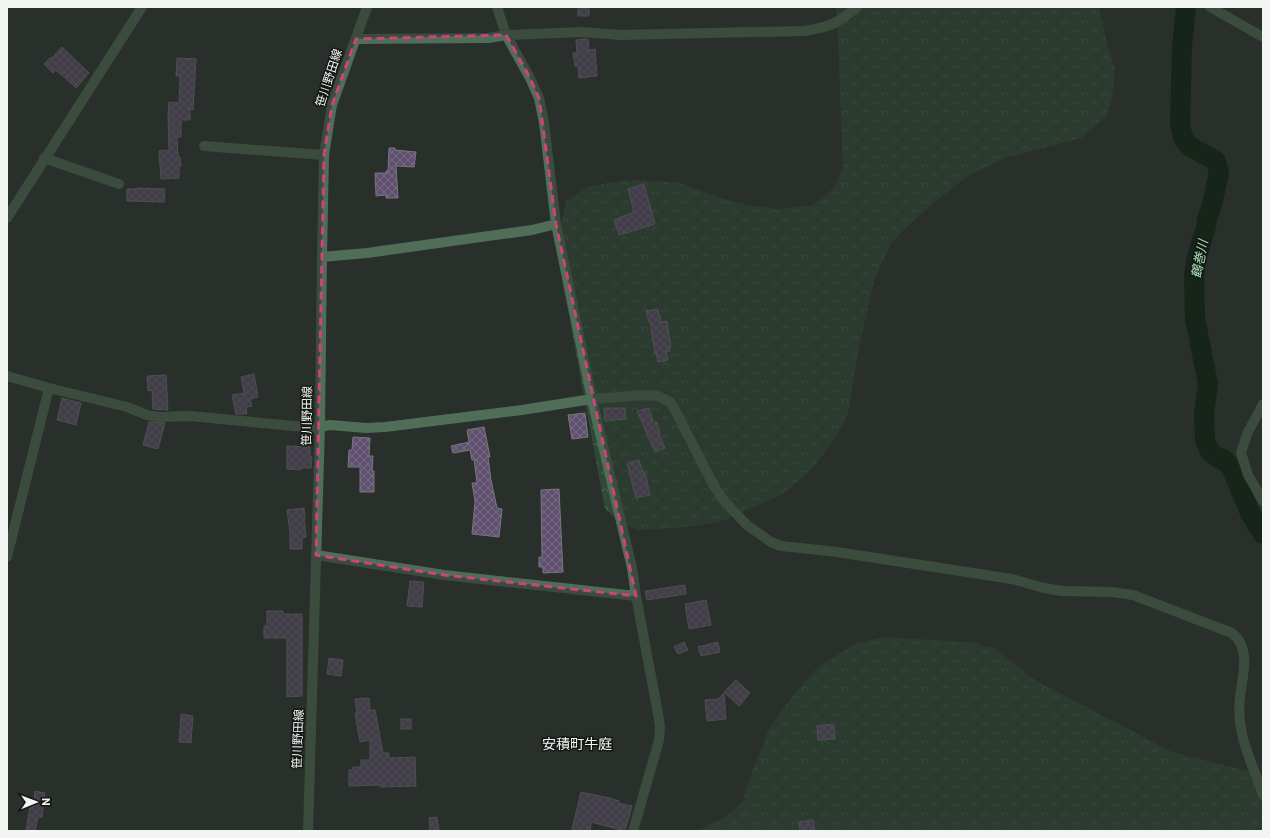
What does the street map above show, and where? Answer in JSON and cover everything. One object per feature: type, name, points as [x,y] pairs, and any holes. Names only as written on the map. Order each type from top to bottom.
[{"type":"street","points":[[7,218],[142,7]]},
{"type":"street","name":"笹川野田線","points":[[308,831],[320,426],[324,155],[332,104],[367,7]]},
{"type":"street","points":[[497,7],[506,35],[529,76],[539,98],[544,123],[556,224],[592,399],[628,548],[660,729],[659,740],[633,831]]},
{"type":"street","points":[[356,39],[488,38],[506,35],[582,32],[620,34],[804,31],[833,25],[857,7]]},
{"type":"street","points":[[1210,7],[1263,36]]},
{"type":"street","points":[[204,146],[324,155]]},
{"type":"street","points":[[44,158],[119,184]]},
{"type":"street","points":[[322,257],[367,253],[532,230],[556,224]]},
{"type":"street","points":[[7,376],[127,407],[158,417],[190,416],[314,428],[330,425],[366,428],[385,427],[522,410],[592,399],[651,395],[662,397],[670,402],[675,410],[714,486],[725,502],[747,525],[771,542],[791,547],[837,552],[1012,579],[1044,588],[1062,591],[1112,592],[1133,595],[1232,633],[1240,642],[1243,653],[1244,668],[1240,697],[1240,720],[1242,732],[1245,746],[1263,795]]},
{"type":"street","points":[[7,557],[49,388]]},
{"type":"street","points":[[1263,404],[1247,434],[1241,453],[1248,475],[1263,501]]},
{"type":"street","points":[[316,555],[444,575],[636,596]]},
{"type":"highlighted area","points":[[506,35],[529,76],[539,98],[556,224],[636,596],[444,575],[316,555],[324,155],[332,105],[356,39]]},
{"type":"green space","points":[[836,7],[1099,7],[1107,44],[1115,69],[1112,98],[1106,117],[1081,138],[1006,158],[969,175],[923,212],[892,242],[874,280],[858,352],[849,410],[837,436],[811,470],[783,494],[722,521],[688,527],[639,530],[622,523],[605,509],[563,283],[559,233],[566,202],[587,187],[625,180],[678,182],[718,197],[746,205],[778,209],[813,205],[834,188],[843,166]]},
{"type":"green space","points":[[883,637],[968,642],[994,648],[1033,679],[1172,752],[1262,775],[1263,831],[697,831],[725,817],[742,803],[750,777],[769,729],[796,691],[818,667],[855,644]]},
{"type":"building","points":[[578,7],[589,7],[589,16],[578,16]]},
{"type":"building","points":[[588,39],[589,50],[595,49],[597,76],[579,78],[578,66],[575,66],[573,53],[577,53],[576,40]]},
{"type":"building","points":[[62,47],[89,73],[76,88],[56,70],[53,73],[44,64]]},
{"type":"building","points":[[177,58],[196,59],[193,110],[190,109],[190,120],[181,120],[181,137],[177,137],[178,157],[180,157],[181,166],[179,166],[179,178],[161,179],[159,151],[169,150],[169,102],[179,103],[180,76],[176,76]]},
{"type":"building","points":[[389,148],[416,152],[414,167],[396,166],[398,198],[386,198],[386,195],[376,196],[375,173],[386,173],[386,171],[388,171]]},
{"type":"building","points":[[644,184],[655,224],[619,235],[614,220],[634,212],[628,189]]},
{"type":"building","points":[[127,189],[165,189],[164,202],[127,201]]},
{"type":"building","points":[[658,309],[661,322],[667,321],[671,347],[669,347],[670,351],[666,352],[668,360],[658,362],[656,353],[655,354],[650,321],[649,322],[646,311]]},
{"type":"building","points":[[254,374],[258,397],[250,399],[252,406],[246,407],[247,414],[236,414],[232,395],[244,393],[241,377]]},
{"type":"building","points":[[166,375],[168,410],[153,409],[152,390],[148,391],[147,376]]},
{"type":"building","points":[[62,398],[81,403],[76,425],[57,420]]},
{"type":"building","points":[[604,408],[625,408],[626,419],[605,421]]},
{"type":"building","points":[[649,408],[653,422],[657,422],[659,434],[665,448],[655,452],[637,411]]},
{"type":"building","points":[[585,413],[588,437],[572,439],[568,415]]},
{"type":"building","points":[[149,422],[165,423],[158,449],[143,445]]},
{"type":"building","points":[[484,427],[490,457],[488,457],[491,480],[497,508],[502,509],[499,537],[472,534],[475,501],[472,483],[477,483],[474,459],[472,460],[470,450],[453,453],[451,446],[469,442],[467,430]]},
{"type":"building","points":[[353,437],[370,438],[369,456],[373,456],[372,471],[374,471],[374,492],[360,492],[360,467],[348,467],[349,450],[352,450]]},
{"type":"building","points":[[287,446],[310,447],[310,457],[312,457],[311,468],[301,468],[301,470],[287,469]]},
{"type":"building","points":[[639,460],[643,472],[645,472],[650,495],[636,498],[627,463]]},
{"type":"building","points":[[559,489],[563,572],[543,573],[543,567],[539,567],[539,557],[542,557],[541,490]]},
{"type":"building","points":[[304,508],[306,537],[302,538],[302,549],[290,549],[290,533],[287,510]]},
{"type":"building","points":[[410,581],[424,582],[422,607],[407,606]]},
{"type":"building","points":[[685,585],[686,594],[647,600],[645,591]]},
{"type":"building","points":[[706,600],[711,625],[689,629],[685,604]]},
{"type":"building","points":[[267,611],[283,611],[283,614],[302,614],[302,696],[287,697],[287,638],[264,638],[264,626],[267,626]]},
{"type":"building","points":[[684,642],[688,650],[678,654],[674,647]]},
{"type":"building","points":[[718,642],[720,652],[701,656],[698,647]]},
{"type":"building","points":[[329,658],[343,660],[341,676],[327,674]]},
{"type":"building","points":[[736,680],[750,693],[739,706],[724,692]]},
{"type":"building","points":[[724,693],[726,719],[707,721],[705,700],[718,699]]},
{"type":"building","points":[[369,698],[370,710],[375,710],[383,753],[389,753],[389,758],[415,757],[416,786],[349,786],[349,770],[353,770],[353,767],[361,767],[361,760],[370,760],[370,740],[360,742],[355,713],[357,713],[355,699]]},
{"type":"building","points":[[181,714],[193,716],[191,743],[179,742]]},
{"type":"building","points":[[401,719],[411,719],[411,729],[401,729]]},
{"type":"building","points":[[834,724],[835,739],[818,740],[817,726]]},
{"type":"building","points":[[35,791],[45,793],[42,817],[38,817],[35,831],[26,831],[31,801],[34,801]]},
{"type":"building","points":[[581,792],[609,798],[619,801],[618,803],[632,806],[625,831],[591,822],[590,831],[572,829]]},
{"type":"building","points":[[437,817],[439,831],[430,831],[429,818]]},
{"type":"building","points":[[813,820],[815,831],[800,831],[799,822]]},
{"type":"waterway","name":"鶴巻川","points":[[1186,7],[1182,47],[1180,124],[1184,139],[1192,148],[1216,161],[1219,173],[1212,205],[1197,257],[1194,275],[1195,318],[1208,384],[1204,413],[1205,440],[1210,452],[1218,458],[1223,459],[1229,465],[1250,513],[1263,534]]},
{"type":"district","name":"安積町牛庭","points":[[577,744]]}]
